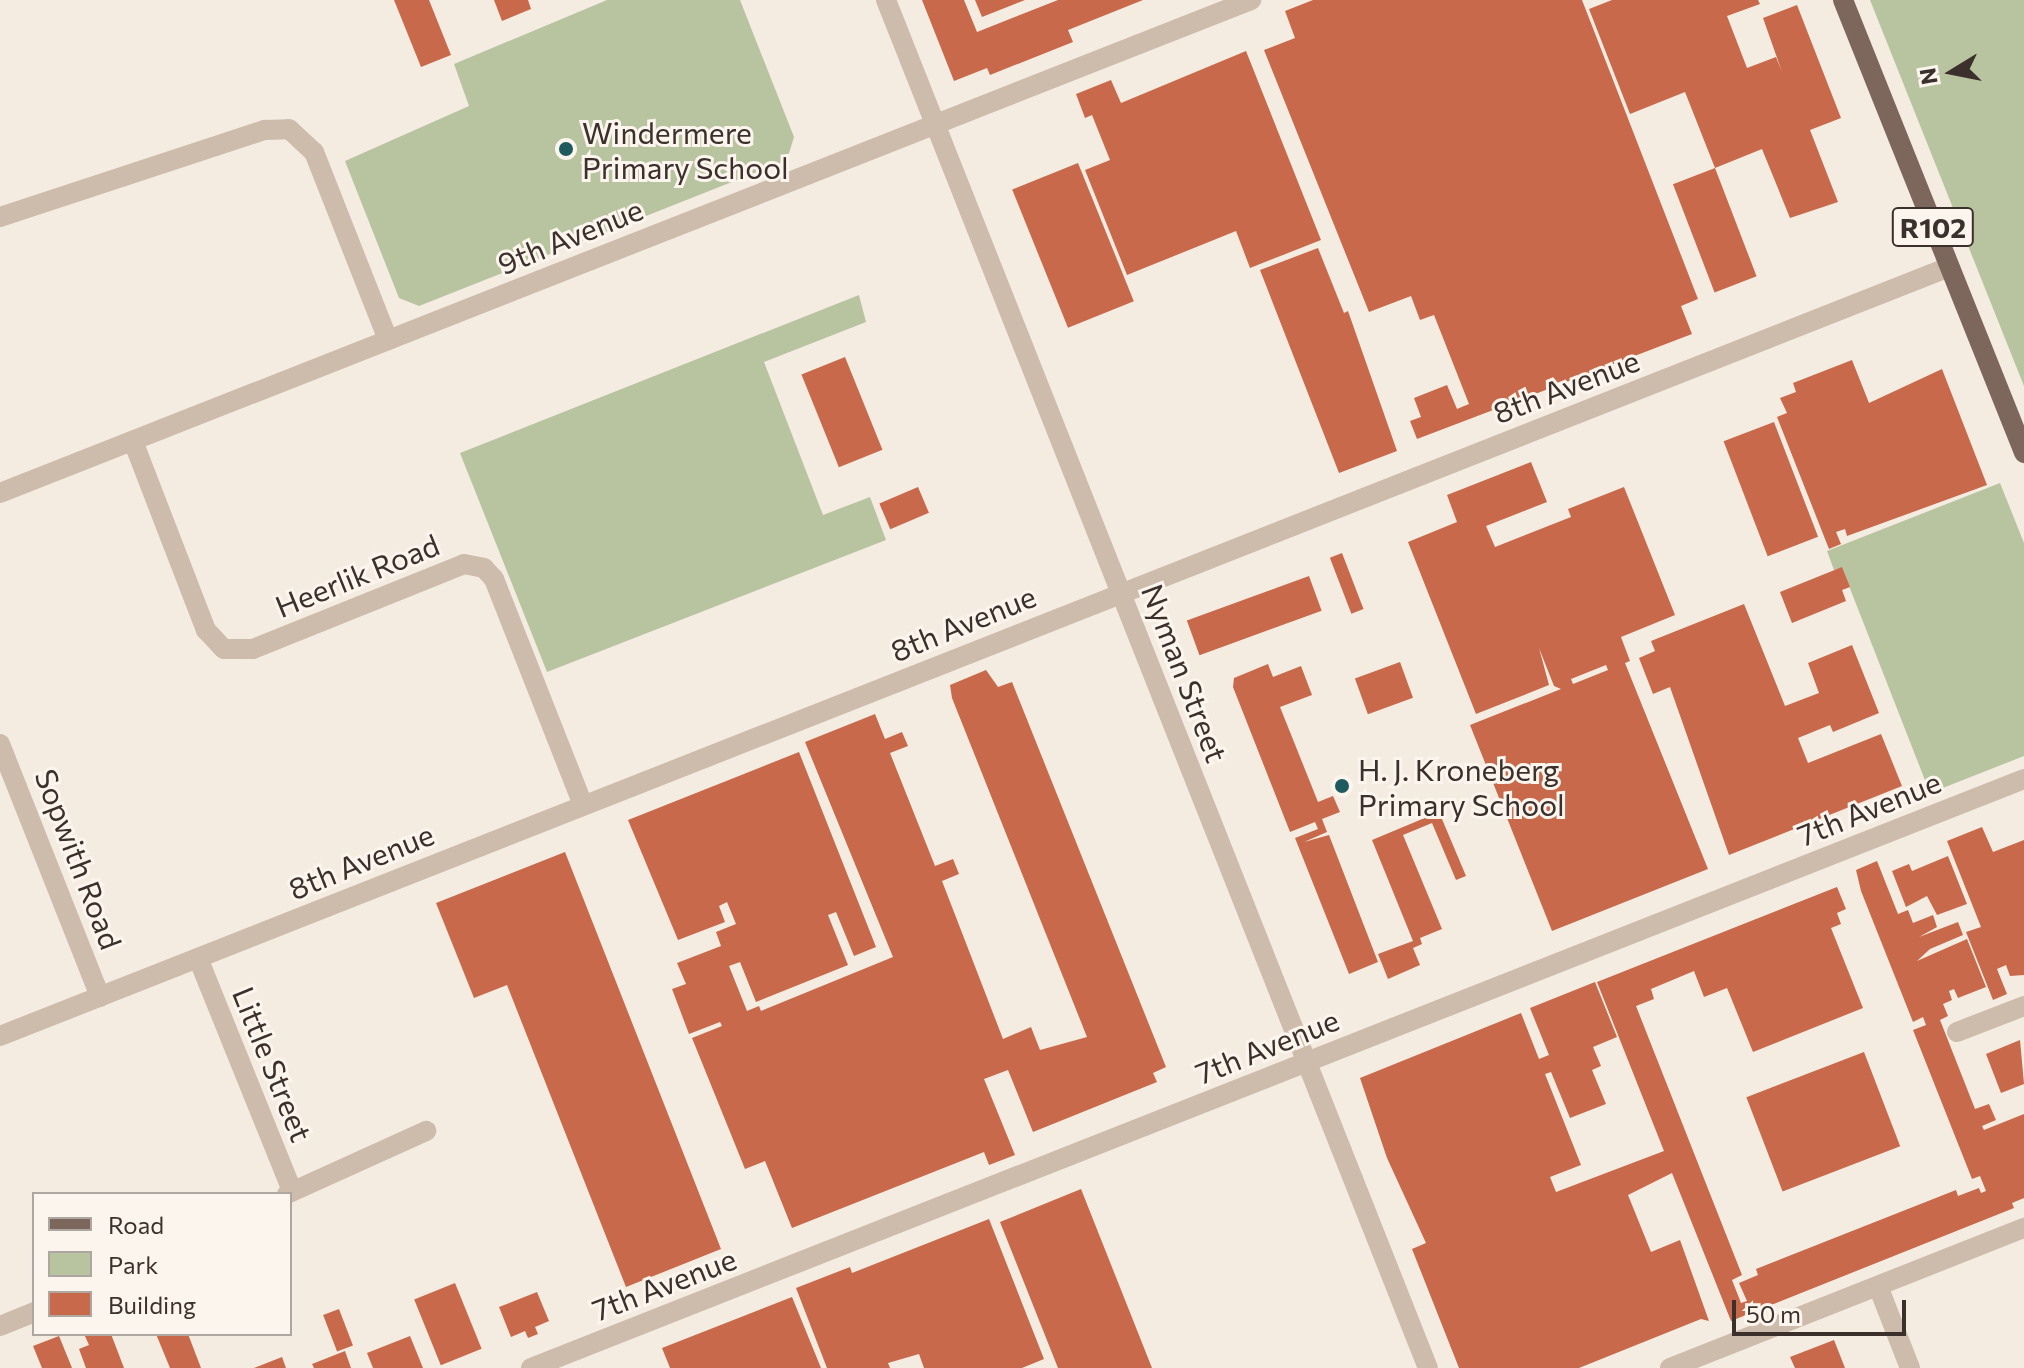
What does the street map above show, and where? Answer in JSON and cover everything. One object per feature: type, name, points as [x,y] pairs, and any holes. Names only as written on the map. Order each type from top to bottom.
[{"type":"main road","name":"R102","points":[[1843,0],[2024,453]]},
{"type":"street","name":"Nyman Street","points":[[886,0],[1428,1368]]},
{"type":"street","name":"9th Avenue","points":[[0,493],[1251,0]]},
{"type":"street","points":[[0,217],[265,130],[289,129],[314,152],[388,340]]},
{"type":"street","name":"8th Avenue","points":[[0,1036],[1949,267]]},
{"type":"street","name":"Heerlik Road","points":[[133,441],[206,630],[224,649],[253,649],[464,564],[484,568],[494,579],[583,805]]},
{"type":"street","name":"Sopwith Road","points":[[0,744],[100,997]]},
{"type":"street","name":"7th Avenue","points":[[531,1368],[2024,779]]},
{"type":"street","name":"Little Street","points":[[198,958],[289,1192]]},
{"type":"street","points":[[1957,1032],[2024,1006]]},
{"type":"street","name":"Little Street","points":[[291,1192],[426,1131]]},
{"type":"street","points":[[1670,1368],[2024,1228]]},
{"type":"street","points":[[1878,1286],[1910,1368]]},
{"type":"street","points":[[0,1326],[32,1313]]},
{"type":"green space","name":"Windermere Primary School","points":[[607,0],[740,0],[794,137],[787,160],[419,306],[399,298],[345,161],[469,106],[454,64]]},
{"type":"green space","points":[[1870,0],[2024,0],[2024,386]]},
{"type":"green space","points":[[859,295],[866,322],[764,362],[823,515],[870,497],[886,540],[547,672],[460,453]]},
{"type":"green space","points":[[2000,483],[2024,543],[2024,756],[1930,793],[1842,568],[1834,570],[1827,551]]},
{"type":"building","points":[[394,0],[429,0],[451,55],[421,67]]},
{"type":"building","points":[[494,0],[528,0],[531,9],[502,21]]},
{"type":"building","points":[[922,0],[964,0],[977,32],[1058,0],[1143,0],[1068,30],[1073,42],[990,75],[987,68],[954,81]]},
{"type":"building","points":[[975,0],[1025,0],[982,17]]},
{"type":"building","points":[[1313,0],[1582,0],[1698,299],[1681,306],[1692,334],[1417,439],[1410,421],[1421,417],[1414,398],[1447,385],[1457,409],[1469,404],[1434,315],[1420,320],[1411,296],[1369,312],[1264,50],[1295,38],[1285,11]]},
{"type":"building","points":[[1612,0],[1758,0],[1760,4],[1727,16],[1747,68],[1776,57],[1782,72],[1763,18],[1797,5],[1841,118],[1810,130],[1838,202],[1790,218],[1762,149],[1715,168],[1685,92],[1630,114],[1589,9]]},
{"type":"building","points":[[1246,51],[1321,240],[1250,268],[1236,231],[1127,275],[1085,170],[1110,160],[1092,115],[1085,118],[1076,94],[1111,80],[1121,103]]},
{"type":"building","points":[[1078,163],[1134,301],[1068,328],[1012,190]]},
{"type":"building","points":[[1715,168],[1757,276],[1715,292],[1673,184]]},
{"type":"building","points":[[1318,248],[1344,313],[1348,311],[1397,451],[1339,473],[1260,270]]},
{"type":"building","points":[[845,357],[882,450],[839,467],[801,375]]},
{"type":"building","points":[[1852,360],[1869,403],[1942,369],[1987,485],[1847,536],[1845,529],[1836,532],[1841,544],[1829,549],[1777,417],[1787,413],[1780,398],[1796,392],[1793,383]]},
{"type":"building","points":[[1774,422],[1818,537],[1768,556],[1724,441]]},
{"type":"building","points":[[1531,462],[1547,502],[1486,526],[1495,547],[1571,517],[1568,509],[1624,487],[1675,615],[1621,637],[1630,661],[1625,663],[1708,869],[1552,931],[1470,725],[1561,689],[1554,686],[1539,648],[1549,685],[1476,714],[1408,542],[1457,522],[1447,495]],"holes":[[[1606,665],[1608,670],[1573,684],[1571,679]]]},
{"type":"building","points":[[918,487],[929,513],[890,529],[879,503]]},
{"type":"building","points":[[1342,553],[1364,609],[1351,614],[1330,558]]},
{"type":"building","points":[[1842,567],[1850,587],[1842,590],[1846,601],[1792,623],[1780,592]]},
{"type":"building","points":[[1309,576],[1322,611],[1199,655],[1187,620]]},
{"type":"building","points":[[1744,604],[1785,706],[1819,693],[1808,663],[1852,645],[1879,713],[1833,732],[1830,725],[1798,738],[1808,763],[1881,734],[1902,786],[1729,855],[1670,687],[1653,694],[1639,658],[1655,651],[1651,641]]},
{"type":"building","points":[[1400,662],[1413,698],[1368,714],[1355,678]]},
{"type":"building","points":[[1268,664],[1273,677],[1301,666],[1312,695],[1280,707],[1318,802],[1333,796],[1340,812],[1322,819],[1327,832],[1304,842],[1329,835],[1378,962],[1349,974],[1295,838],[1318,829],[1315,822],[1290,832],[1233,687],[1234,678]]},
{"type":"building","points":[[986,670],[998,687],[1012,682],[1166,1067],[1153,1073],[1157,1082],[1033,1132],[1008,1070],[984,1079],[1015,1155],[989,1165],[984,1152],[792,1228],[765,1161],[745,1169],[692,1038],[722,1026],[720,1022],[689,1034],[672,989],[686,984],[677,963],[721,946],[716,932],[736,924],[727,902],[719,906],[725,922],[678,940],[628,820],[799,752],[876,947],[854,956],[836,912],[828,915],[848,965],[756,1002],[740,962],[729,966],[747,1011],[759,1006],[761,1011],[893,957],[805,742],[875,714],[885,739],[902,732],[908,746],[890,753],[935,866],[953,859],[959,874],[942,881],[1003,1039],[1031,1027],[1040,1050],[1087,1037],[952,698],[950,685]]},
{"type":"building","points":[[1439,812],[1466,876],[1456,880],[1432,823],[1403,835],[1442,929],[1420,938],[1422,944],[1413,948],[1420,965],[1388,979],[1378,954],[1413,941],[1372,840]]},
{"type":"building","points":[[1982,827],[1993,852],[2024,840],[2024,975],[2010,976],[2006,965],[1997,969],[2007,994],[1993,1000],[1966,932],[1981,927],[1947,841]]},
{"type":"building","points":[[565,852],[721,1249],[626,1287],[507,985],[474,998],[436,903]]},
{"type":"building","points":[[1948,856],[1967,904],[1937,915],[1927,896],[1906,907],[1892,871],[1909,864],[1912,871]]},
{"type":"building","points":[[1877,861],[1898,914],[1908,910],[1913,923],[1933,915],[1937,927],[1919,937],[1958,922],[1963,935],[1930,949],[1917,961],[1967,939],[1986,987],[1958,998],[1954,989],[1949,991],[1952,1000],[1943,1004],[1948,1016],[1940,1020],[1975,1109],[1989,1104],[1996,1120],[1982,1126],[1984,1130],[2024,1114],[2024,1198],[2012,1203],[2014,1208],[1731,1321],[1672,1173],[1628,1195],[1651,1252],[1680,1240],[1709,1321],[1701,1319],[1579,1368],[1459,1368],[1412,1249],[1426,1243],[1387,1158],[1360,1078],[1521,1013],[1539,1059],[1549,1055],[1530,1008],[1595,982],[1617,1037],[1593,1047],[1601,1066],[1592,1070],[1606,1104],[1570,1118],[1551,1072],[1545,1074],[1581,1165],[1550,1177],[1556,1192],[1664,1151],[1597,982],[1837,887],[1846,909],[1837,913],[1841,924],[1831,928],[1863,1008],[1753,1052],[1727,988],[1704,997],[1694,971],[1651,989],[1654,999],[1636,1006],[1742,1275],[1732,1280],[1741,1303],[1747,1301],[1739,1283],[1758,1275],[1756,1269],[1956,1190],[1958,1196],[1979,1188],[1981,1193],[1986,1191],[1980,1176],[1972,1179],[1913,1030],[1926,1025],[1923,1017],[1913,1022],[1861,891],[1856,870]]},
{"type":"building","points":[[2020,1040],[2024,1084],[2001,1093],[1986,1054]]},
{"type":"building","points":[[1864,1052],[1900,1146],[1783,1191],[1746,1097]]},
{"type":"building","points":[[1081,1189],[1152,1368],[1058,1368],[1000,1222]]},
{"type":"building","points":[[989,1219],[1044,1359],[1022,1368],[924,1368],[919,1354],[888,1363],[890,1368],[827,1368],[796,1288],[850,1267],[852,1273]]},
{"type":"building","points":[[455,1283],[482,1349],[441,1365],[414,1299]]},
{"type":"building","points":[[537,1292],[549,1321],[535,1327],[538,1334],[528,1338],[525,1331],[511,1337],[499,1307]]},
{"type":"building","points":[[792,1297],[821,1368],[670,1368],[662,1348]]},
{"type":"building","points":[[339,1309],[353,1345],[337,1352],[323,1315]]},
{"type":"building","points":[[59,1336],[72,1368],[42,1368],[33,1346]]},
{"type":"building","points":[[85,1336],[112,1336],[124,1368],[86,1368],[79,1349],[89,1345]]},
{"type":"building","points":[[157,1336],[189,1336],[201,1368],[170,1368]]},
{"type":"building","points":[[410,1336],[423,1368],[373,1368],[367,1353]]},
{"type":"building","points":[[1834,1340],[1845,1368],[1795,1368],[1790,1357]]},
{"type":"building","points":[[345,1351],[351,1368],[314,1368],[312,1364]]},
{"type":"building","points":[[282,1357],[286,1368],[254,1368]]},
{"type":"place","name":"Windermere Primary School","points":[[566,149]]},
{"type":"place","name":"H. J. Kroneberg Primary School","points":[[1342,786]]}]
